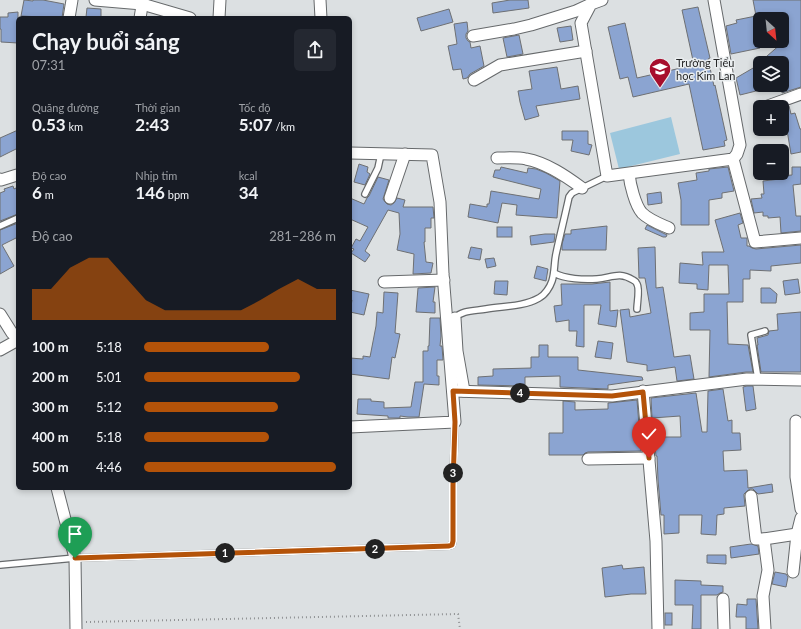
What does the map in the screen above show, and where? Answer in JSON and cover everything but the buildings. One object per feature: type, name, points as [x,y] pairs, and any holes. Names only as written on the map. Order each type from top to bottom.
[{"type":"street","points":[[69,16],[72,0]]},
{"type":"street","points":[[95,0],[143,2],[184,16]]},
{"type":"street","points":[[219,16],[220,0]]},
{"type":"street","points":[[320,0],[321,16]]},
{"type":"street","points":[[473,36],[531,25],[576,11],[602,0]]},
{"type":"street","points":[[591,4],[581,23],[607,176],[733,160],[737,154],[740,146],[714,0]]},
{"type":"street","points":[[140,16],[143,2]]},
{"type":"street","points":[[474,80],[500,66],[586,51]]},
{"type":"street","points":[[784,100],[801,94]]},
{"type":"street","points":[[352,153],[432,154],[440,202],[444,280],[451,317],[458,391],[455,422],[352,427]]},
{"type":"street","points":[[390,198],[405,154]]},
{"type":"street","points":[[497,158],[526,159],[541,163],[561,173],[582,188]]},
{"type":"street","points":[[733,160],[755,242],[801,238]]},
{"type":"street","points":[[629,174],[630,184],[641,212],[648,218],[669,228]]},
{"type":"street","points":[[0,179],[16,175]]},
{"type":"street","points":[[384,282],[444,280]]},
{"type":"street","points":[[0,314],[16,335]]},
{"type":"street","points":[[0,350],[16,337]]},
{"type":"street","points":[[458,391],[612,396],[746,379],[801,380]]},
{"type":"street","points":[[643,392],[656,541],[658,629]]},
{"type":"street","points":[[796,421],[796,477],[801,509]]},
{"type":"street","points":[[588,459],[649,458]]},
{"type":"street","points":[[58,490],[75,558],[76,626]]},
{"type":"street","points":[[751,496],[756,539],[764,540],[797,534]]},
{"type":"street","points":[[793,572],[797,534],[801,518]]},
{"type":"street","points":[[764,540],[768,570],[763,596],[764,629]]},
{"type":"street","points":[[723,599],[724,629]]},
{"type":"lane","points":[[365,194],[378,168],[381,154]]},
{"type":"lane","points":[[451,317],[471,310],[530,302],[541,297],[552,283],[556,255],[569,197],[572,193],[607,176]]},
{"type":"lane","points":[[0,226],[16,219]]},
{"type":"lane","points":[[554,273],[560,277],[576,279],[597,280],[619,275],[629,278],[636,282],[638,286],[637,309]]},
{"type":"lane","points":[[758,379],[751,335],[765,331]]},
{"type":"lane","points":[[0,565],[75,558],[449,546],[452,545],[453,541],[455,422]]},
{"type":"path","points":[[76,626],[458,614],[460,629]]},
{"type":"shaded area","points":[[671,117],[680,154],[619,169],[610,133]]},
{"type":"place","name":"Trường Tiểu học Kim Lan","points":[[660,88]]},
{"type":"route","points":[[75,558],[405,548],[452,545],[455,422],[453,391],[612,396],[643,392],[649,458]]}]
